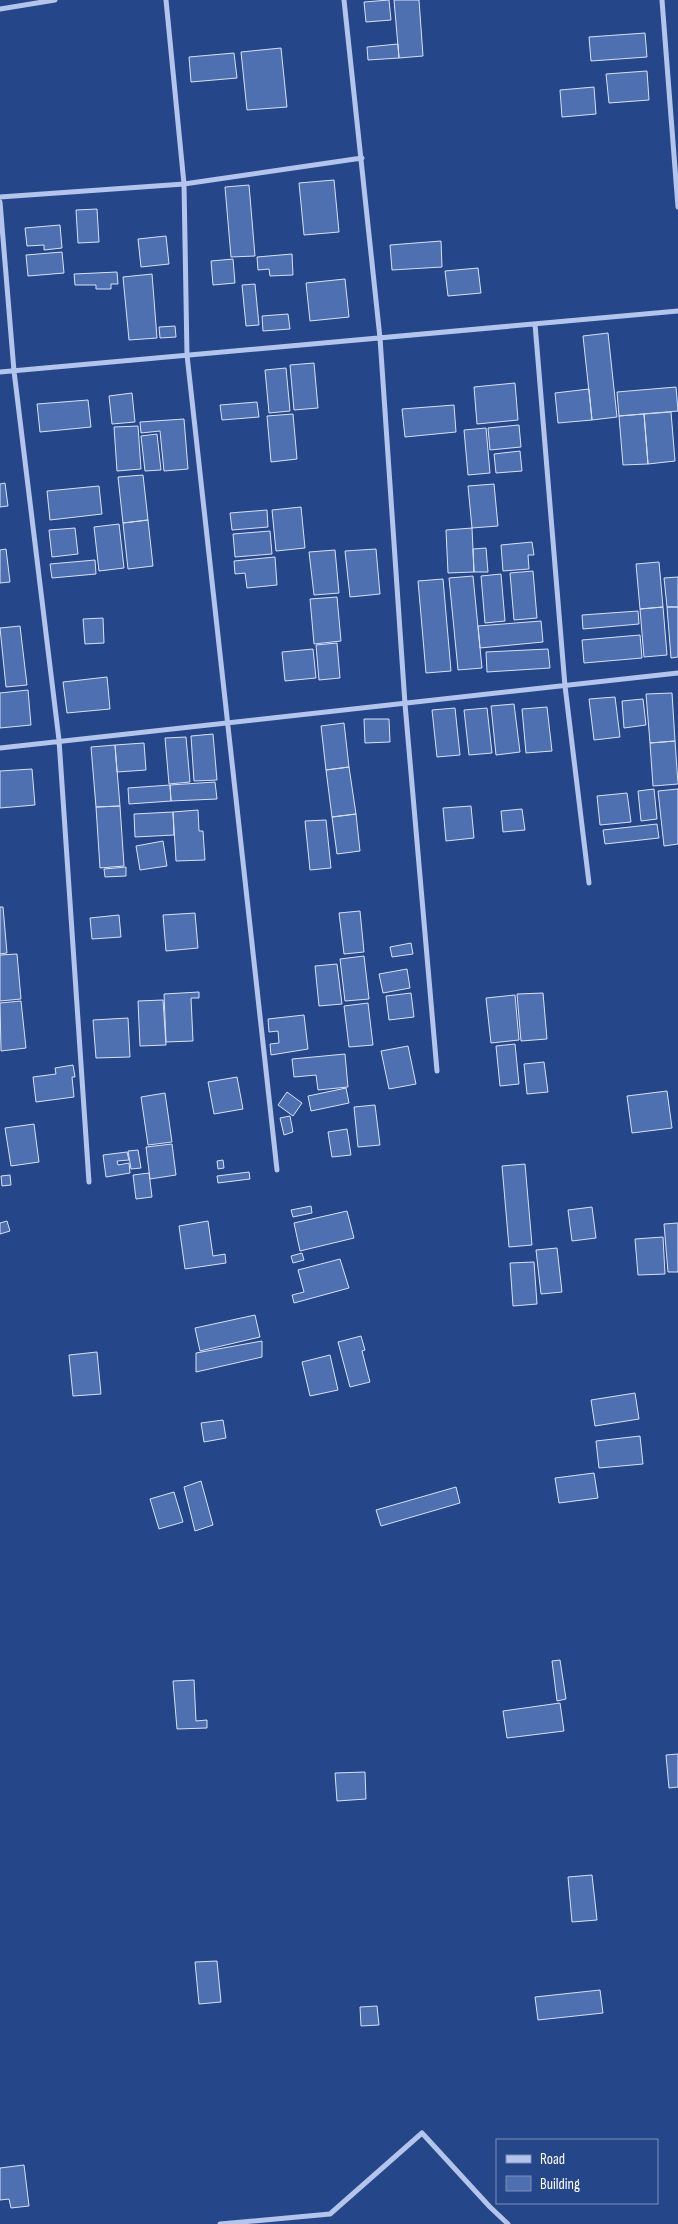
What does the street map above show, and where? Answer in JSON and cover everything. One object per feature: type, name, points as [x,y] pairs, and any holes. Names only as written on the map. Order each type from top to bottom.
[{"type":"street","points":[[0,9],[55,0]]},
{"type":"street","points":[[166,0],[184,184],[187,355],[226,724],[277,1170]]},
{"type":"street","points":[[344,0],[380,338],[405,704],[438,1071]]},
{"type":"street","points":[[662,0],[678,207]]},
{"type":"street","points":[[0,197],[184,184],[362,158]]},
{"type":"street","points":[[0,202],[14,371],[59,740],[89,1182]]},
{"type":"street","points":[[0,372],[678,311]]},
{"type":"street","points":[[535,324],[565,686],[589,883]]},
{"type":"street","points":[[0,748],[678,673]]},
{"type":"street","points":[[220,2224],[330,2214],[422,2133],[508,2224]]},
{"type":"building","points":[[389,0],[391,20],[366,22],[364,2]]},
{"type":"building","points":[[394,0],[419,0],[423,56],[399,58]]},
{"type":"building","points":[[645,33],[647,57],[591,61],[589,37]]},
{"type":"building","points":[[398,44],[399,58],[368,60],[367,47]]},
{"type":"building","points":[[281,48],[287,107],[247,110],[241,52]]},
{"type":"building","points":[[234,53],[237,78],[191,82],[189,57]]},
{"type":"building","points":[[647,71],[649,100],[609,103],[606,74]]},
{"type":"building","points":[[594,87],[596,114],[562,117],[560,90]]},
{"type":"building","points":[[334,180],[339,232],[304,235],[299,183]]},
{"type":"building","points":[[249,185],[255,256],[231,257],[225,187]]},
{"type":"building","points":[[97,209],[99,242],[78,243],[76,210]]},
{"type":"building","points":[[60,225],[62,248],[44,250],[44,245],[27,246],[25,228]]},
{"type":"building","points":[[166,236],[169,264],[141,267],[138,239]]},
{"type":"building","points":[[441,241],[442,267],[392,270],[390,245]]},
{"type":"building","points":[[62,252],[64,273],[28,276],[26,255]]},
{"type":"building","points":[[292,254],[293,275],[270,276],[269,269],[258,270],[257,257]]},
{"type":"building","points":[[233,259],[235,283],[213,285],[211,261]]},
{"type":"building","points":[[478,268],[481,293],[448,296],[445,271]]},
{"type":"building","points":[[117,272],[118,284],[111,284],[111,289],[96,289],[96,285],[75,285],[74,274]]},
{"type":"building","points":[[152,274],[157,338],[129,340],[123,277]]},
{"type":"building","points":[[345,279],[349,317],[310,321],[306,283]]},
{"type":"building","points":[[255,284],[259,325],[246,326],[242,285]]},
{"type":"building","points":[[288,314],[290,329],[263,331],[262,316]]},
{"type":"building","points":[[175,326],[176,337],[160,338],[159,327]]},
{"type":"building","points":[[608,333],[617,417],[592,420],[583,336]]},
{"type":"building","points":[[314,363],[318,408],[294,410],[290,365]]},
{"type":"building","points":[[286,368],[290,411],[269,413],[265,370]]},
{"type":"building","points":[[515,383],[518,420],[477,424],[474,387]]},
{"type":"building","points":[[676,387],[678,411],[619,416],[617,392]]},
{"type":"building","points":[[589,389],[592,420],[558,423],[555,393]]},
{"type":"building","points":[[132,393],[135,422],[112,424],[109,396]]},
{"type":"building","points":[[88,400],[91,427],[40,432],[37,404]]},
{"type":"building","points":[[257,402],[259,417],[222,420],[220,405]]},
{"type":"building","points":[[454,405],[456,432],[405,437],[402,409]]},
{"type":"building","points":[[671,412],[675,461],[648,464],[644,414]]},
{"type":"building","points":[[293,414],[297,459],[271,462],[267,416]]},
{"type":"building","points":[[644,414],[648,464],[623,465],[619,416]]},
{"type":"building","points":[[184,419],[188,469],[164,471],[160,431],[141,433],[140,422]]},
{"type":"building","points":[[519,425],[521,447],[490,450],[488,428]]},
{"type":"building","points":[[138,426],[141,469],[117,471],[114,427]]},
{"type":"building","points":[[486,428],[490,473],[468,475],[464,430]]},
{"type":"building","points":[[157,434],[161,470],[145,471],[141,436]]},
{"type":"building","points":[[520,451],[522,471],[496,473],[494,454]]},
{"type":"building","points":[[143,475],[148,520],[123,523],[118,477]]},
{"type":"building","points":[[5,483],[8,506],[0,507],[0,484]]},
{"type":"building","points":[[494,484],[498,526],[472,528],[468,486]]},
{"type":"building","points":[[99,486],[102,514],[50,520],[47,491]]},
{"type":"building","points":[[301,507],[305,548],[276,551],[272,510]]},
{"type":"building","points":[[267,510],[268,527],[232,530],[230,513]]},
{"type":"building","points":[[148,520],[153,566],[128,569],[123,523]]},
{"type":"building","points":[[119,524],[124,568],[99,571],[94,527]]},
{"type":"building","points":[[75,528],[78,554],[52,557],[49,530]]},
{"type":"building","points":[[472,528],[474,572],[448,573],[446,530]]},
{"type":"building","points":[[270,531],[272,554],[235,557],[233,534]]},
{"type":"building","points":[[532,542],[534,555],[528,555],[529,569],[503,571],[501,545]]},
{"type":"building","points":[[486,548],[488,572],[474,572],[473,549]]},
{"type":"building","points":[[6,549],[10,582],[0,583],[0,550]]},
{"type":"building","points":[[376,549],[380,594],[350,597],[345,551]]},
{"type":"building","points":[[335,550],[339,593],[314,595],[309,552]]},
{"type":"building","points":[[275,557],[277,585],[247,588],[245,573],[235,574],[234,561]]},
{"type":"building","points":[[95,560],[96,574],[52,578],[50,564]]},
{"type":"building","points":[[659,562],[663,607],[640,609],[636,564]]},
{"type":"building","points":[[533,571],[537,618],[514,620],[510,573]]},
{"type":"building","points":[[501,574],[505,621],[485,623],[481,576]]},
{"type":"building","points":[[473,576],[482,668],[458,670],[449,578]]},
{"type":"building","points":[[678,577],[678,607],[667,607],[664,578]]},
{"type":"building","points":[[443,579],[451,671],[426,673],[418,581]]},
{"type":"building","points":[[337,597],[341,641],[314,644],[310,599]]},
{"type":"building","points":[[663,607],[667,655],[644,657],[640,609]]},
{"type":"building","points":[[667,607],[678,607],[678,657],[671,658]]},
{"type":"building","points":[[638,611],[639,624],[583,629],[582,615]]},
{"type":"building","points":[[103,618],[104,643],[85,644],[83,619]]},
{"type":"building","points":[[541,621],[543,642],[480,648],[478,626]]},
{"type":"building","points":[[20,626],[27,685],[6,687],[0,628]]},
{"type":"building","points":[[640,635],[642,658],[584,663],[582,640]]},
{"type":"building","points":[[337,643],[340,678],[319,680],[316,645]]},
{"type":"building","points":[[313,649],[316,678],[285,681],[282,652]]},
{"type":"building","points":[[548,649],[550,668],[487,672],[486,652]]},
{"type":"building","points":[[107,677],[110,709],[67,713],[63,682]]},
{"type":"building","points":[[28,690],[31,725],[0,728],[0,693]]},
{"type":"building","points":[[672,693],[675,741],[650,743],[646,694]]},
{"type":"building","points":[[615,697],[620,737],[594,740],[589,699]]},
{"type":"building","points":[[643,699],[646,725],[624,728],[622,701]]},
{"type":"building","points":[[514,704],[520,752],[496,755],[491,706]]},
{"type":"building","points":[[547,707],[552,751],[526,753],[522,709]]},
{"type":"building","points":[[455,708],[460,755],[437,757],[432,710]]},
{"type":"building","points":[[487,708],[492,753],[469,755],[464,710]]},
{"type":"building","points":[[364,719],[389,719],[390,742],[365,743]]},
{"type":"building","points":[[344,723],[349,767],[326,770],[321,726]]},
{"type":"building","points":[[213,734],[217,780],[194,781],[191,736]]},
{"type":"building","points":[[186,737],[190,782],[169,784],[165,738]]},
{"type":"building","points":[[675,741],[678,784],[653,786],[650,743]]},
{"type":"building","points":[[144,743],[146,770],[117,772],[115,745]]},
{"type":"building","points":[[115,745],[120,806],[96,807],[91,747]]},
{"type":"building","points":[[349,767],[356,814],[332,817],[326,770]]},
{"type":"building","points":[[32,769],[35,805],[0,808],[0,771]]},
{"type":"building","points":[[215,782],[217,799],[171,801],[170,785]]},
{"type":"building","points":[[170,785],[171,801],[129,804],[128,788]]},
{"type":"building","points":[[654,789],[657,819],[641,821],[638,791]]},
{"type":"building","points":[[678,789],[678,844],[664,846],[658,791]]},
{"type":"building","points":[[627,793],[631,822],[600,825],[597,796]]},
{"type":"building","points":[[120,806],[124,866],[100,868],[96,807]]},
{"type":"building","points":[[471,806],[474,838],[446,841],[443,808]]},
{"type":"building","points":[[522,809],[525,830],[503,832],[501,811]]},
{"type":"building","points":[[198,810],[199,831],[203,831],[205,860],[176,861],[173,812]]},
{"type":"building","points":[[173,812],[174,835],[135,837],[134,814]]},
{"type":"building","points":[[356,814],[360,851],[337,854],[332,817]]},
{"type":"building","points":[[326,820],[331,868],[310,870],[305,821]]},
{"type":"building","points":[[657,824],[659,838],[605,844],[603,830]]},
{"type":"building","points":[[163,841],[167,866],[140,870],[136,846]]},
{"type":"building","points":[[126,867],[126,876],[105,877],[104,869]]},
{"type":"building","points":[[0,907],[3,907],[7,953],[0,954]]},
{"type":"building","points":[[360,911],[364,952],[344,954],[339,913]]},
{"type":"building","points":[[195,913],[198,948],[166,951],[163,915]]},
{"type":"building","points":[[119,915],[121,937],[92,939],[90,918]]},
{"type":"building","points":[[411,943],[413,954],[392,957],[390,947]]},
{"type":"building","points":[[17,954],[21,999],[0,1001],[0,955]]},
{"type":"building","points":[[364,956],[369,999],[345,1001],[340,959]]},
{"type":"building","points":[[337,964],[342,1004],[319,1006],[315,966]]},
{"type":"building","points":[[407,969],[410,988],[383,993],[379,974]]},
{"type":"building","points":[[199,992],[199,998],[191,998],[193,1041],[166,1042],[164,994]]},
{"type":"building","points":[[411,993],[414,1017],[389,1020],[386,996]]},
{"type":"building","points":[[543,993],[547,1039],[521,1041],[517,994]]},
{"type":"building","points":[[515,995],[519,1040],[491,1043],[486,998]]},
{"type":"building","points":[[163,1000],[166,1045],[140,1046],[138,1001]]},
{"type":"building","points":[[21,1001],[26,1048],[1,1051],[0,1003]]},
{"type":"building","points":[[368,1003],[373,1045],[349,1047],[344,1006]]},
{"type":"building","points":[[304,1015],[308,1049],[271,1055],[270,1044],[279,1043],[278,1031],[269,1032],[268,1019]]},
{"type":"building","points":[[128,1018],[130,1057],[96,1058],[93,1020]]},
{"type":"building","points":[[515,1044],[519,1084],[500,1086],[496,1046]]},
{"type":"building","points":[[408,1046],[416,1084],[389,1089],[381,1051]]},
{"type":"building","points":[[345,1054],[348,1087],[318,1090],[316,1075],[294,1077],[292,1059]]},
{"type":"building","points":[[544,1062],[548,1092],[527,1094],[524,1064]]},
{"type":"building","points":[[73,1065],[75,1077],[72,1077],[74,1097],[36,1102],[33,1077],[56,1074],[55,1068]]},
{"type":"building","points":[[237,1077],[243,1109],[214,1114],[208,1082]]},
{"type":"building","points":[[346,1088],[349,1103],[311,1111],[308,1096]]},
{"type":"building","points":[[667,1091],[672,1128],[632,1133],[627,1096]]},
{"type":"building","points":[[287,1092],[302,1103],[293,1116],[278,1105]]},
{"type":"building","points":[[165,1093],[172,1142],[148,1145],[141,1097]]},
{"type":"building","points":[[375,1105],[380,1145],[358,1147],[354,1107]]},
{"type":"building","points":[[290,1116],[293,1132],[284,1135],[280,1118]]},
{"type":"building","points":[[34,1124],[39,1162],[11,1166],[5,1128]]},
{"type":"building","points":[[347,1129],[351,1155],[332,1157],[328,1132]]},
{"type":"building","points":[[172,1144],[176,1175],[150,1179],[146,1147]]},
{"type":"building","points":[[138,1150],[141,1168],[131,1169],[128,1151]]},
{"type":"building","points":[[127,1152],[129,1160],[117,1161],[118,1165],[129,1163],[130,1173],[106,1177],[103,1155]]},
{"type":"building","points":[[223,1160],[224,1168],[218,1169],[217,1161]]},
{"type":"building","points":[[525,1164],[532,1245],[509,1247],[502,1166]]},
{"type":"building","points":[[249,1172],[250,1179],[218,1183],[217,1176]]},
{"type":"building","points":[[149,1173],[152,1197],[136,1199],[133,1175]]},
{"type":"building","points":[[10,1175],[11,1185],[2,1186],[1,1176]]},
{"type":"building","points":[[311,1206],[312,1213],[293,1217],[291,1210]]},
{"type":"building","points":[[592,1207],[596,1238],[572,1241],[568,1210]]},
{"type":"building","points":[[347,1211],[354,1238],[300,1251],[294,1223]]},
{"type":"building","points":[[7,1221],[10,1231],[0,1234],[0,1223]]},
{"type":"building","points":[[208,1221],[213,1256],[225,1254],[226,1263],[185,1269],[179,1226]]},
{"type":"building","points":[[678,1223],[678,1272],[668,1272],[664,1224]]},
{"type":"building","points":[[663,1237],[665,1274],[638,1275],[635,1239]]},
{"type":"building","points":[[557,1248],[562,1292],[541,1294],[536,1250]]},
{"type":"building","points":[[302,1253],[304,1260],[293,1263],[291,1256]]},
{"type":"building","points":[[340,1259],[349,1288],[294,1303],[292,1295],[304,1292],[298,1270]]},
{"type":"building","points":[[534,1262],[537,1304],[513,1306],[510,1263]]},
{"type":"building","points":[[255,1315],[260,1337],[200,1351],[195,1328]]},
{"type":"building","points":[[361,1336],[365,1350],[362,1351],[370,1382],[350,1387],[338,1342]]},
{"type":"building","points":[[262,1341],[262,1357],[196,1372],[196,1353]]},
{"type":"building","points":[[97,1352],[101,1394],[73,1396],[69,1355]]},
{"type":"building","points":[[330,1355],[338,1390],[310,1396],[302,1362]]},
{"type":"building","points":[[635,1393],[639,1419],[595,1426],[591,1400]]},
{"type":"building","points":[[223,1420],[226,1438],[204,1442],[201,1423]]},
{"type":"building","points":[[640,1436],[643,1464],[599,1468],[596,1441]]},
{"type":"building","points":[[594,1473],[598,1498],[559,1503],[555,1478]]},
{"type":"building","points":[[201,1481],[213,1525],[195,1531],[184,1487]]},
{"type":"building","points":[[456,1487],[460,1503],[381,1526],[376,1510]]},
{"type":"building","points":[[174,1492],[183,1522],[159,1529],[150,1499]]},
{"type":"building","points":[[560,1660],[566,1699],[557,1701],[552,1661]]},
{"type":"building","points":[[194,1680],[196,1721],[207,1720],[207,1728],[177,1729],[173,1681]]},
{"type":"building","points":[[560,1703],[564,1731],[507,1738],[503,1711]]},
{"type":"building","points":[[678,1754],[678,1787],[669,1788],[666,1755]]},
{"type":"building","points":[[365,1772],[366,1799],[337,1801],[335,1773]]},
{"type":"building","points":[[592,1875],[597,1920],[572,1922],[568,1877]]},
{"type":"building","points":[[217,1961],[221,2002],[199,2004],[195,1962]]},
{"type":"building","points":[[600,1990],[603,2013],[538,2020],[535,1997]]},
{"type":"building","points":[[377,2006],[379,2025],[361,2026],[360,2007]]},
{"type":"building","points":[[24,2165],[29,2206],[11,2208],[9,2199],[0,2200],[0,2168]]}]
